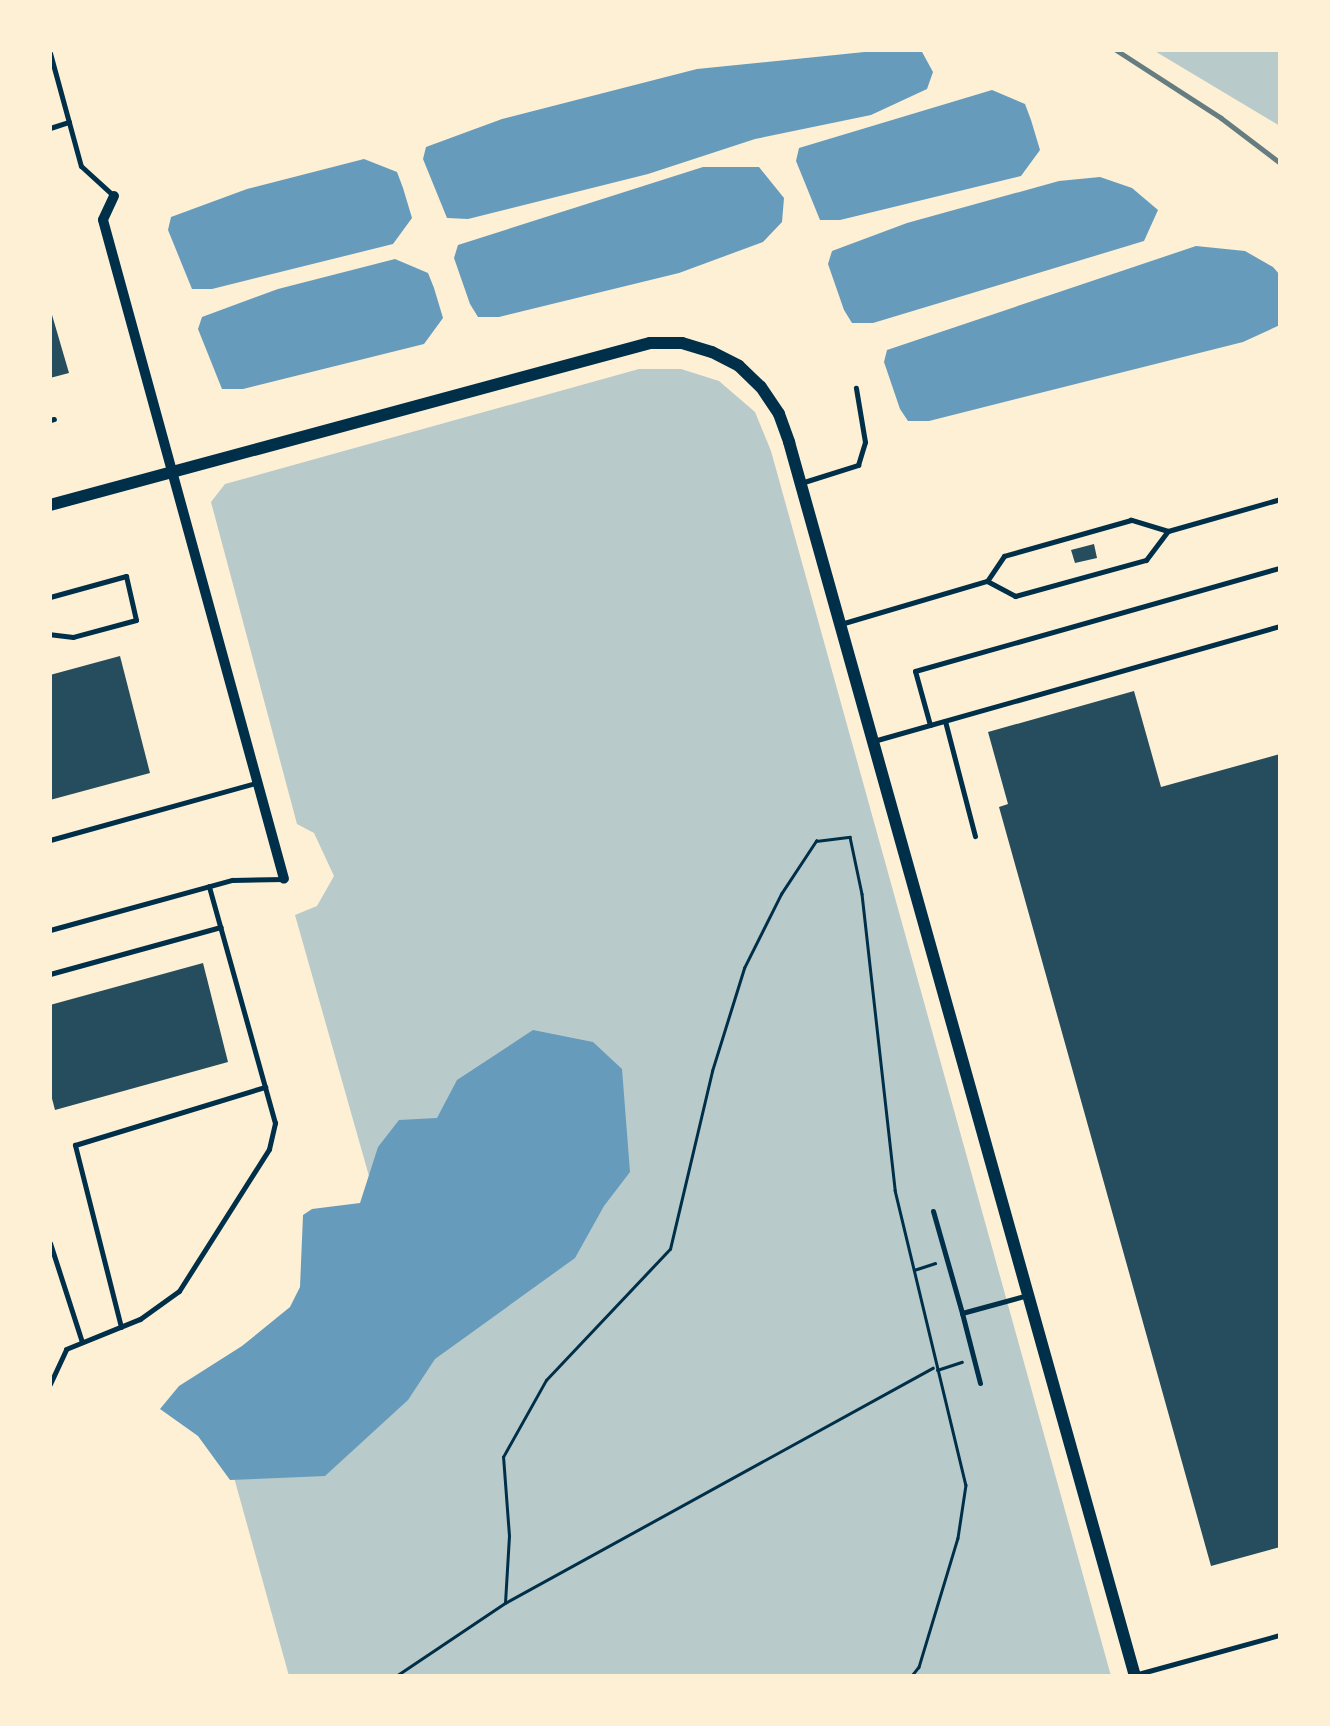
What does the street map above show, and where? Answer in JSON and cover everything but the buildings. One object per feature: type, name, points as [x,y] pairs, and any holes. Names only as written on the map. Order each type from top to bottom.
[{"type":"street","points":[[114,196],[103,220],[284,879]]},
{"type":"street","points":[[50,505],[621,348],[682,343],[712,352],[738,366],[761,387],[779,414],[801,482],[1135,1675]]},
{"type":"lane","points":[[50,53],[81,166],[114,196]]},
{"type":"lane","points":[[50,128],[69,122]]},
{"type":"lane","points":[[801,482],[858,465],[865,442],[856,388]]},
{"type":"lane","points":[[841,624],[987,580],[1004,556],[1131,520],[1168,531],[1280,499]]},
{"type":"lane","points":[[987,580],[1015,596],[1146,560],[1168,531]]},
{"type":"lane","points":[[930,726],[915,671],[1280,568]]},
{"type":"lane","points":[[50,597],[126,576],[136,620],[72,638],[50,634]]},
{"type":"lane","points":[[874,741],[1280,626]]},
{"type":"lane","points":[[945,721],[975,836]]},
{"type":"lane","points":[[50,840],[258,783]]},
{"type":"lane","points":[[50,930],[232,880],[284,879]]},
{"type":"lane","points":[[50,1384],[66,1349],[120,1326],[180,1291],[270,1149],[275,1123],[209,886]]},
{"type":"lane","points":[[50,974],[221,927]]},
{"type":"lane","points":[[120,1326],[75,1145],[265,1087]]},
{"type":"lane","points":[[933,1211],[980,1383]]},
{"type":"lane","points":[[50,1243],[82,1342]]},
{"type":"lane","points":[[962,1314],[1031,1295]]},
{"type":"lane","points":[[1135,1675],[1280,1634]]},
{"type":"path","points":[[505,1603],[508,1536],[503,1457],[546,1380],[670,1249],[712,1072],[744,968],[781,894],[816,841],[850,837],[862,894],[896,1190],[935,1369],[966,1485],[958,1538],[919,1667],[912,1676]]},
{"type":"path","points":[[913,1270],[946,1259]]},
{"type":"path","points":[[396,1676],[505,1603],[935,1369],[974,1359]]},
{"type":"shaded area","points":[[1153,50],[1280,50],[1280,126]]},
{"type":"shaded area","points":[[639,369],[681,369],[719,381],[755,412],[771,451],[1111,1676],[289,1676],[217,1416],[420,1356],[295,915],[317,906],[334,876],[314,833],[297,824],[211,502],[225,484]]},
{"type":"water","points":[[884,50],[921,50],[933,72],[927,89],[871,115],[755,139],[648,174],[468,219],[447,218],[423,159],[426,147],[502,119],[697,69]]},
{"type":"water","points":[[992,90],[1025,104],[1031,120],[1040,150],[1021,176],[840,220],[820,220],[796,161],[799,148]]},
{"type":"water","points":[[364,159],[397,172],[403,188],[412,218],[393,244],[212,289],[192,289],[168,230],[171,217],[247,189]]},
{"type":"water","points":[[703,167],[759,167],[784,198],[782,222],[763,242],[679,273],[499,317],[478,317],[454,258],[458,245]]},
{"type":"water","points":[[1100,177],[1132,188],[1158,210],[1144,241],[873,323],[852,323],[844,310],[828,264],[832,251],[907,223],[1059,181]]},
{"type":"water","points":[[1196,246],[1245,251],[1273,267],[1280,275],[1280,325],[1243,342],[929,421],[908,421],[900,409],[884,362],[887,350]]},
{"type":"water","points":[[395,259],[428,273],[434,288],[443,318],[424,344],[243,389],[222,389],[198,329],[202,317],[278,289]]},
{"type":"water","points":[[533,1030],[593,1042],[622,1069],[630,1172],[604,1206],[575,1258],[435,1359],[408,1400],[325,1476],[230,1480],[198,1436],[160,1409],[179,1386],[242,1346],[290,1307],[300,1287],[303,1215],[312,1209],[360,1203],[378,1147],[399,1120],[437,1118],[457,1080]]},
{"type":"railway","points":[[1116,50],[1221,118],[1280,163]]}]
